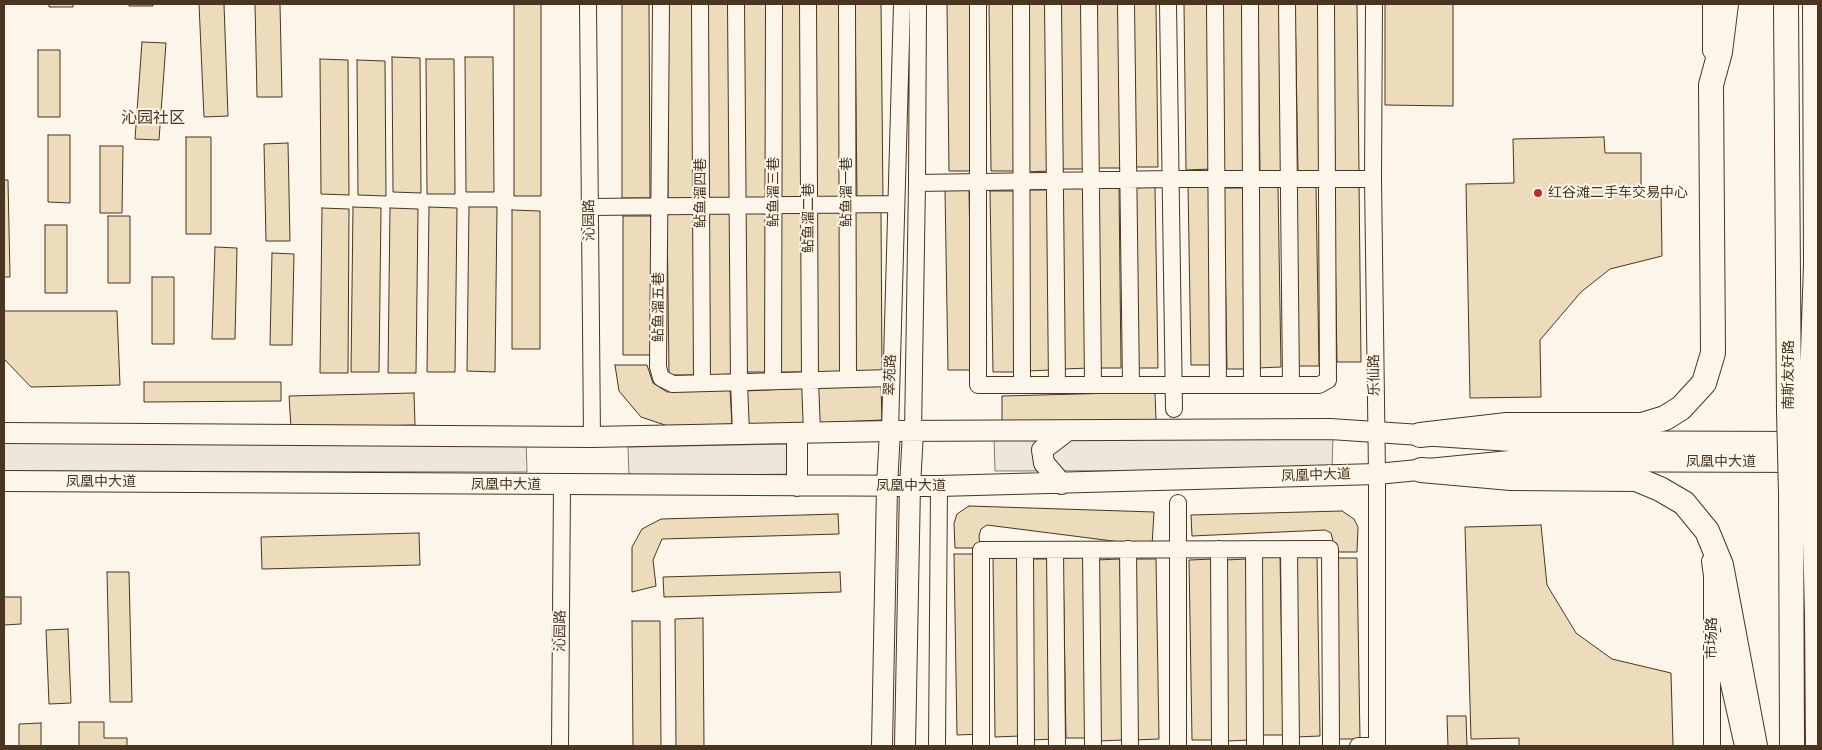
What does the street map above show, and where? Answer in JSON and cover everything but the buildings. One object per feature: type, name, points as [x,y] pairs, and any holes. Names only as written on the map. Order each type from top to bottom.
[{"type":"highway","points":[[1420,435],[1507,425],[1642,425],[1665,418],[1681,408],[1704,383],[1713,353],[1711,85],[1720,52],[1726,4]]},
{"type":"highway","name":"南斯友好路","points":[[1786,4],[1800,410],[1814,494],[1818,614],[1818,746]]},
{"type":"highway","name":"南斯友好路","points":[[1792,746],[1791,494],[1817,268],[1815,4]]},
{"type":"highway","points":[[1420,470],[1512,478],[1636,479],[1660,489],[1684,504],[1707,531],[1721,565],[1755,746]]},
{"type":"main road","points":[[4,425],[28,433]]},
{"type":"main road","name":"凤凰中大道","points":[[4,433],[592,437],[890,432],[1330,429],[1511,441],[1818,442]]},
{"type":"main road","points":[[1062,484],[1044,463],[1042,450],[1067,431]]},
{"type":"main road","name":"翠苑路","points":[[882,746],[887,486],[890,432]]},
{"type":"main road","name":"翠苑路","points":[[905,746],[910,486],[913,432]]},
{"type":"main road","points":[[797,486],[804,433]]},
{"type":"main road","name":"凤凰中大道","points":[[4,481],[939,486],[1377,474],[1510,461],[1818,462]]},
{"type":"main road","points":[[4,488],[50,482]]},
{"type":"street","name":"沁园路","points":[[588,4],[592,437]]},
{"type":"street","name":"鲇鱼溜五巷","points":[[661,4],[658,367],[660,378],[673,384],[891,378]]},
{"type":"street","name":"鲇鱼溜四巷","points":[[700,4],[702,383]]},
{"type":"street","points":[[736,4],[741,434]]},
{"type":"street","name":"鲇鱼溜三巷","points":[[773,381],[774,4]]},
{"type":"street","name":"鲇鱼溜二巷","points":[[804,433],[810,380],[808,4]]},
{"type":"street","name":"鲇鱼溜一巷","points":[[847,4],[848,380]]},
{"type":"street","name":"翠苑路","points":[[890,432],[902,4]]},
{"type":"street","name":"翠苑路","points":[[913,432],[918,4]]},
{"type":"street","points":[[978,4],[978,385],[1319,385],[1328,380],[1326,4]]},
{"type":"street","points":[[1021,4],[1022,385]]},
{"type":"street","points":[[1053,4],[1057,385]]},
{"type":"street","points":[[1089,4],[1093,385]]},
{"type":"street","points":[[1126,4],[1131,385]]},
{"type":"street","points":[[1168,4],[1169,179],[1174,409]]},
{"type":"street","points":[[1215,4],[1218,385]]},
{"type":"street","points":[[1250,4],[1252,385]]},
{"type":"street","points":[[1287,4],[1291,385]]},
{"type":"street","name":"乐仙路","points":[[1374,4],[1373,179],[1377,474],[1377,746]]},
{"type":"street","points":[[1711,4],[1711,85]]},
{"type":"street","points":[[917,182],[1373,179]]},
{"type":"street","points":[[590,207],[896,204]]},
{"type":"street","name":"沁园路","points":[[560,746],[562,485]]},
{"type":"street","points":[[937,746],[939,486]]},
{"type":"street","points":[[1178,503],[1178,746]]},
{"type":"street","name":"市场路","points":[[1707,531],[1712,576],[1712,746]]},
{"type":"street","points":[[1128,549],[1130,746]]},
{"type":"street","points":[[1219,549],[1220,746]]},
{"type":"street","points":[[1254,549],[1255,746]]},
{"type":"street","points":[[1289,549],[1291,746]]},
{"type":"street","points":[[981,746],[981,550],[1330,549],[1331,746]]},
{"type":"street","points":[[1025,550],[1026,746]]},
{"type":"street","points":[[1055,550],[1057,746]]},
{"type":"street","points":[[1091,550],[1093,746]]},
{"type":"street","points":[[1712,611],[1742,746]]},
{"type":"street","points":[[1358,746],[1377,746]]},
{"type":"shaded area","points":[[1333,434],[1332,470],[995,471],[994,437]]},
{"type":"shaded area","points":[[4,440],[526,440],[527,472],[4,471]]},
{"type":"shaded area","points":[[787,444],[788,474],[629,477],[628,447]]},
{"type":"place","name":"红谷滩二手车交易中心","points":[[1538,193]]},
{"type":"district","name":"沁园社区","points":[[153,119]]}]
